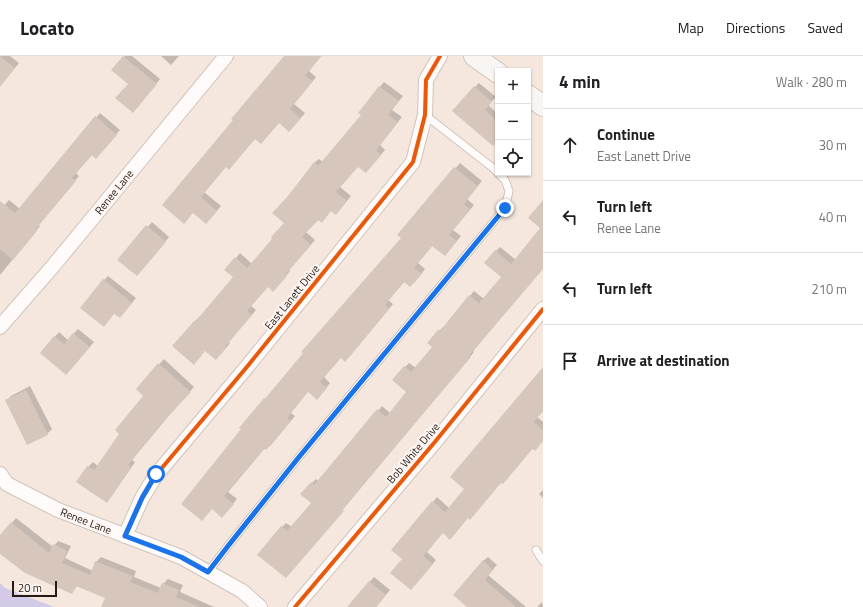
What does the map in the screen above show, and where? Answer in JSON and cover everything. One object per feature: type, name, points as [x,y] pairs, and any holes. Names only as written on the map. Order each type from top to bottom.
[{"type":"street","name":"Renee Lane","points":[[0,327],[54,265],[226,56]]},
{"type":"street","name":"East Lanett Drive","points":[[125,536],[142,498],[156,474],[246,368],[413,162],[425,115],[426,80],[440,56]]},
{"type":"street","points":[[474,56],[495,71]]},
{"type":"street","points":[[531,97],[543,106]]},
{"type":"street","name":"Bob White Drive","points":[[296,607],[434,443],[543,309]]},
{"type":"street","name":"Renee Lane","points":[[0,474],[7,484],[58,510],[181,557],[242,591],[260,607]]},
{"type":"lane","points":[[208,572],[299,457],[505,208],[509,191],[505,180],[493,168],[425,115]]},
{"type":"lane","points":[[536,550],[543,561]]},
{"type":"shaded area","points":[[0,583],[5,588],[54,607],[0,607]]},
{"type":"building","points":[[0,56],[15,68],[0,87]]},
{"type":"building","points":[[123,56],[157,84],[133,113],[115,98],[128,84],[111,70]]},
{"type":"building","points":[[284,56],[321,56],[305,76],[313,81],[290,109],[301,118],[289,132],[279,123],[261,144],[255,139],[229,170],[226,167],[201,197],[217,211],[206,224],[193,213],[184,224],[162,205]]},
{"type":"building","points":[[379,86],[399,101],[388,115],[398,122],[376,150],[381,155],[366,173],[358,167],[336,192],[347,201],[336,215],[331,211],[322,223],[318,220],[302,237],[311,245],[285,275],[287,276],[273,292],[268,287],[247,311],[252,315],[216,360],[205,351],[194,365],[172,346],[194,321],[195,322],[233,277],[224,270],[235,257],[247,268],[272,239],[271,237],[284,223],[272,213],[288,196],[314,162],[318,166],[361,115],[358,113]]},
{"type":"building","points":[[474,86],[492,102],[485,110],[495,119],[495,144],[493,146],[452,111]]},
{"type":"building","points":[[95,116],[117,135],[96,159],[92,155],[72,178],[76,181],[35,230],[37,231],[13,260],[0,249],[0,201],[15,213]]},
{"type":"building","points":[[454,167],[478,186],[464,204],[470,210],[449,235],[457,241],[445,256],[432,246],[414,268],[422,274],[410,287],[404,282],[385,305],[389,309],[345,362],[341,358],[320,382],[327,388],[317,400],[308,392],[287,418],[291,421],[266,450],[264,449],[224,496],[234,504],[222,518],[212,509],[202,521],[181,504],[241,429],[239,428],[303,353],[301,352],[401,238],[397,235]]},
{"type":"building","points":[[543,200],[543,269],[342,510],[344,511],[286,578],[257,555],[281,526],[287,531],[311,503],[300,494],[311,482],[314,485],[377,409],[386,417],[406,392],[392,380],[404,366],[411,372],[432,347],[427,343],[438,330],[440,331],[469,295],[479,303],[501,277],[484,263],[495,250],[511,264],[540,228],[528,218]]},
{"type":"building","points":[[146,225],[166,242],[137,276],[117,260]]},
{"type":"building","points":[[103,279],[132,303],[120,318],[114,314],[104,327],[80,308]]},
{"type":"building","points":[[73,333],[90,347],[66,375],[40,353],[54,336],[64,344]]},
{"type":"building","points":[[158,363],[191,392],[161,424],[128,465],[131,467],[107,503],[76,482],[87,466],[94,470],[119,434],[115,430],[143,396],[136,389]]},
{"type":"building","points":[[543,367],[543,411],[534,422],[543,430],[543,441],[535,451],[532,449],[503,484],[501,483],[470,520],[468,518],[450,540],[443,533],[423,556],[433,564],[411,590],[390,573],[402,559],[391,550],[432,501],[445,512],[464,489],[450,477]]},
{"type":"building","points":[[26,390],[48,435],[27,445],[5,400]]},
{"type":"building","points":[[11,522],[49,553],[53,544],[67,551],[62,563],[90,575],[95,561],[133,576],[130,582],[158,593],[162,583],[179,590],[176,597],[200,607],[101,607],[105,598],[76,586],[72,594],[25,573],[0,554],[0,535]]},
{"type":"building","points":[[483,560],[493,570],[485,580],[516,607],[467,607],[453,595]]},
{"type":"building","points":[[369,581],[386,595],[376,607],[347,607]]},
{"type":"cycle path","points":[[125,536],[142,498],[156,475],[246,368],[413,162],[425,115],[426,80],[440,56]]},
{"type":"cycle path","points":[[295,607],[434,443],[543,309]]},
{"type":"route","points":[[156,474],[142,498],[125,536],[181,557],[208,572],[299,457],[505,208]]}]
